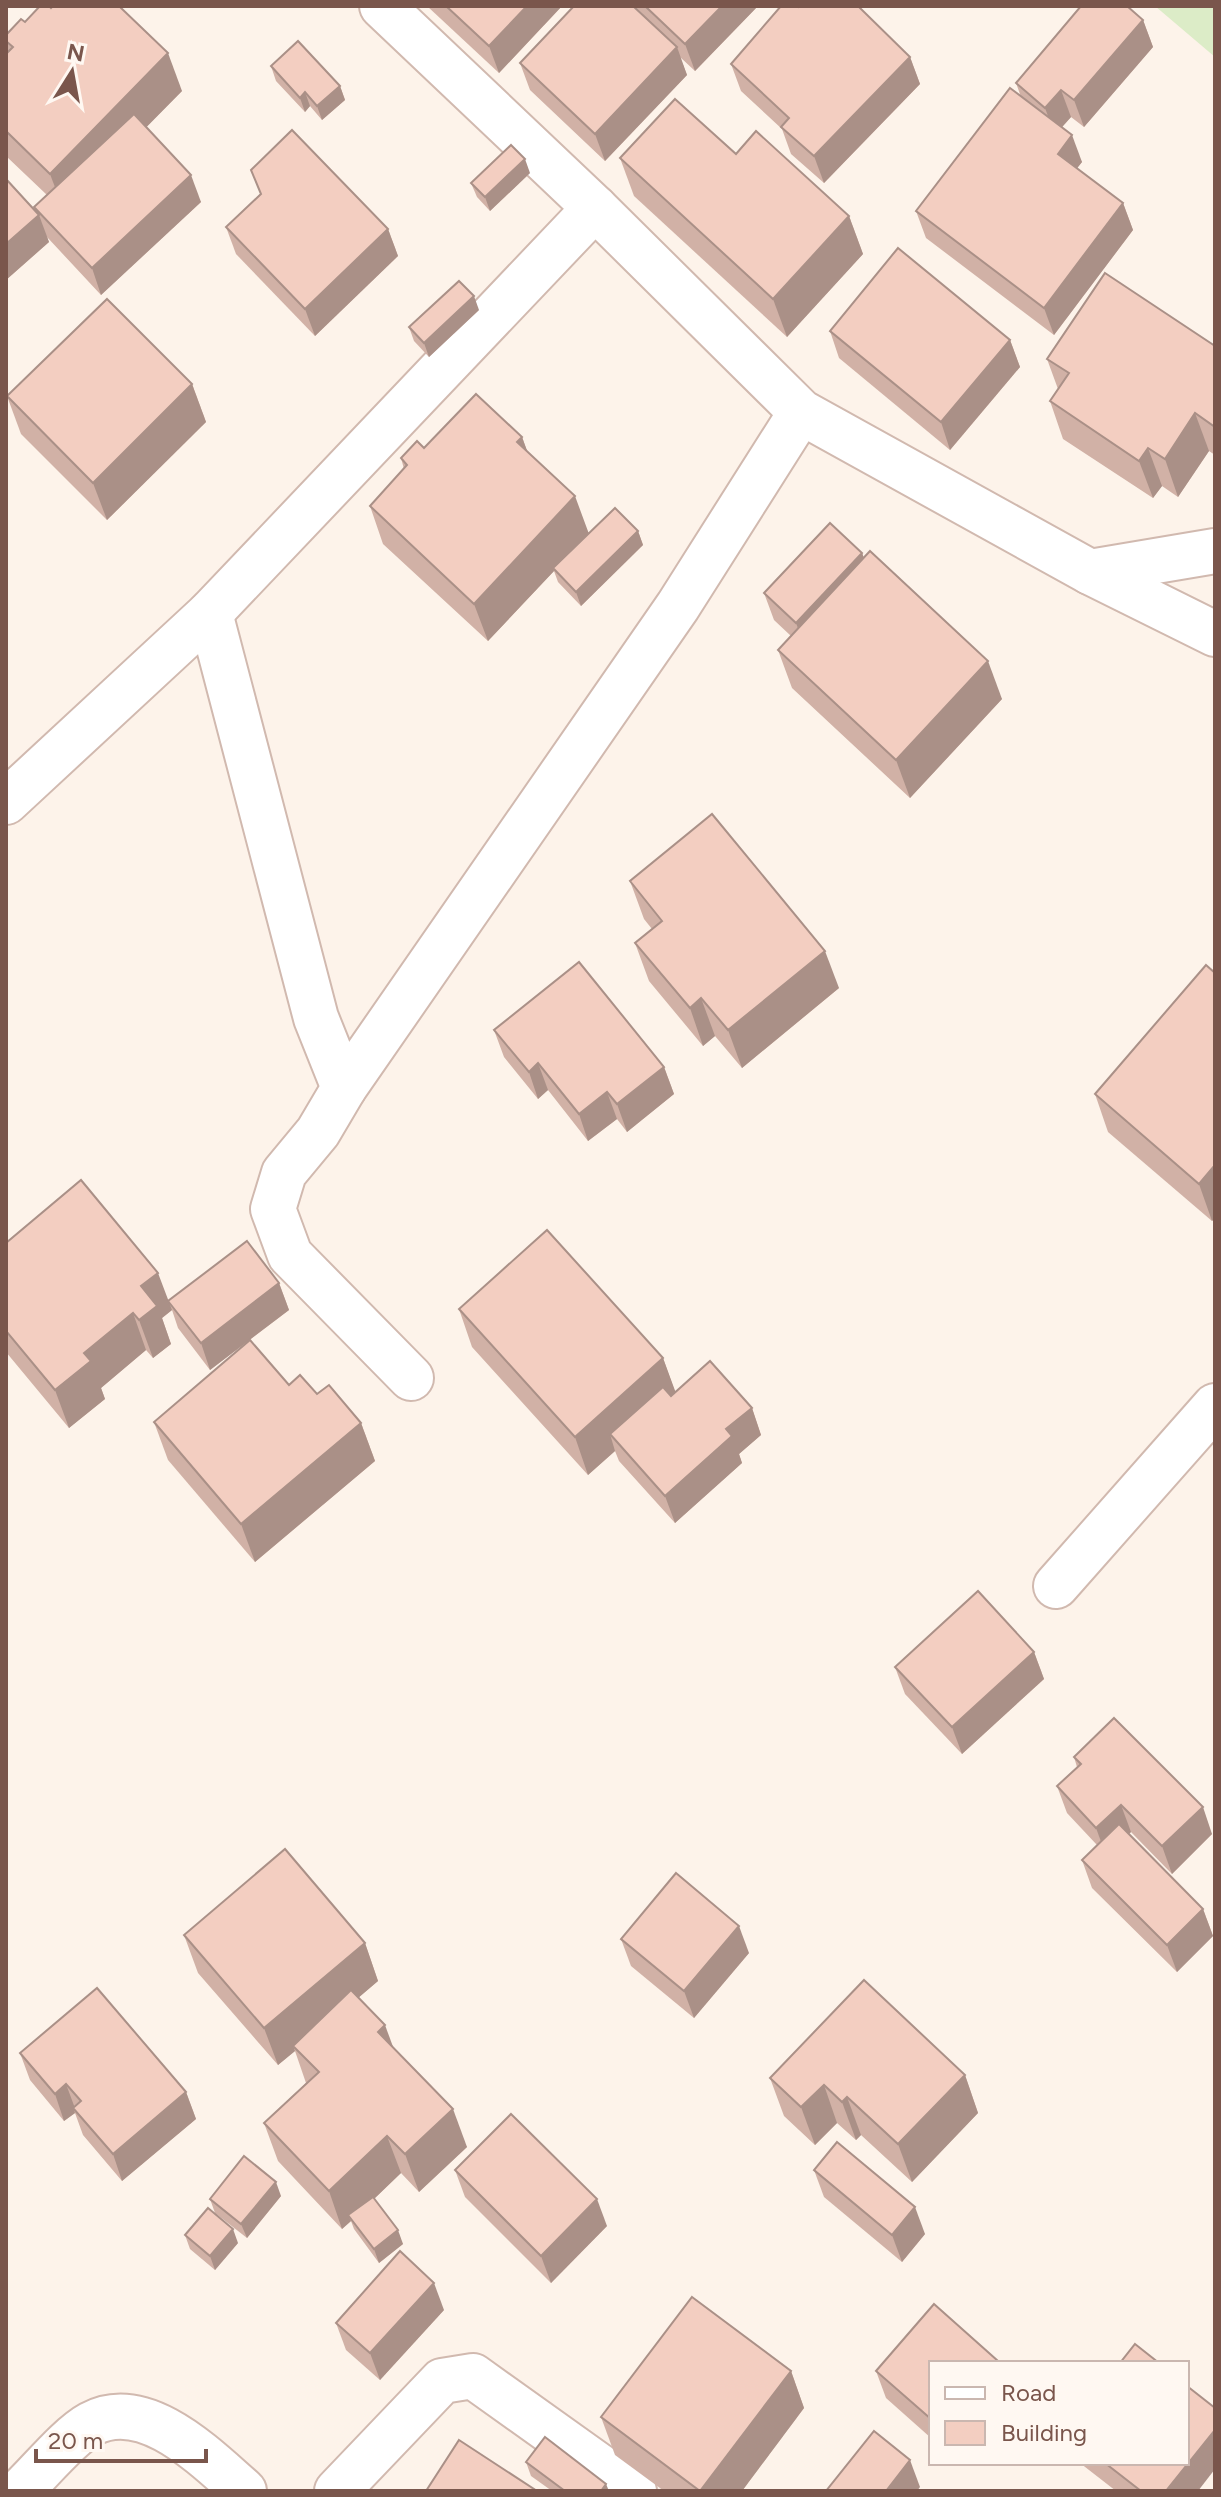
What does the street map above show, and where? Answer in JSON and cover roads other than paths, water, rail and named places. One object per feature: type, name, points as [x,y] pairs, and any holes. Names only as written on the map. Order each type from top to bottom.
[{"type":"street","points":[[382,6],[595,208],[801,412],[1090,572],[1215,634]]},
{"type":"street","points":[[6,802],[210,613],[595,208]]},
{"type":"street","points":[[411,1378],[290,1255],[273,1209],[284,1173],[318,1132],[344,1088],[678,606],[801,412]]},
{"type":"street","points":[[1090,572],[1215,551]]},
{"type":"street","points":[[210,613],[316,1018],[344,1088]]},
{"type":"street","points":[[1056,1586],[1215,1406]]},
{"type":"street","points":[[337,2491],[442,2381],[473,2376],[634,2491]]},
{"type":"street","points":[[20,2491],[90,2424],[118,2414],[159,2425],[244,2491]]}]
